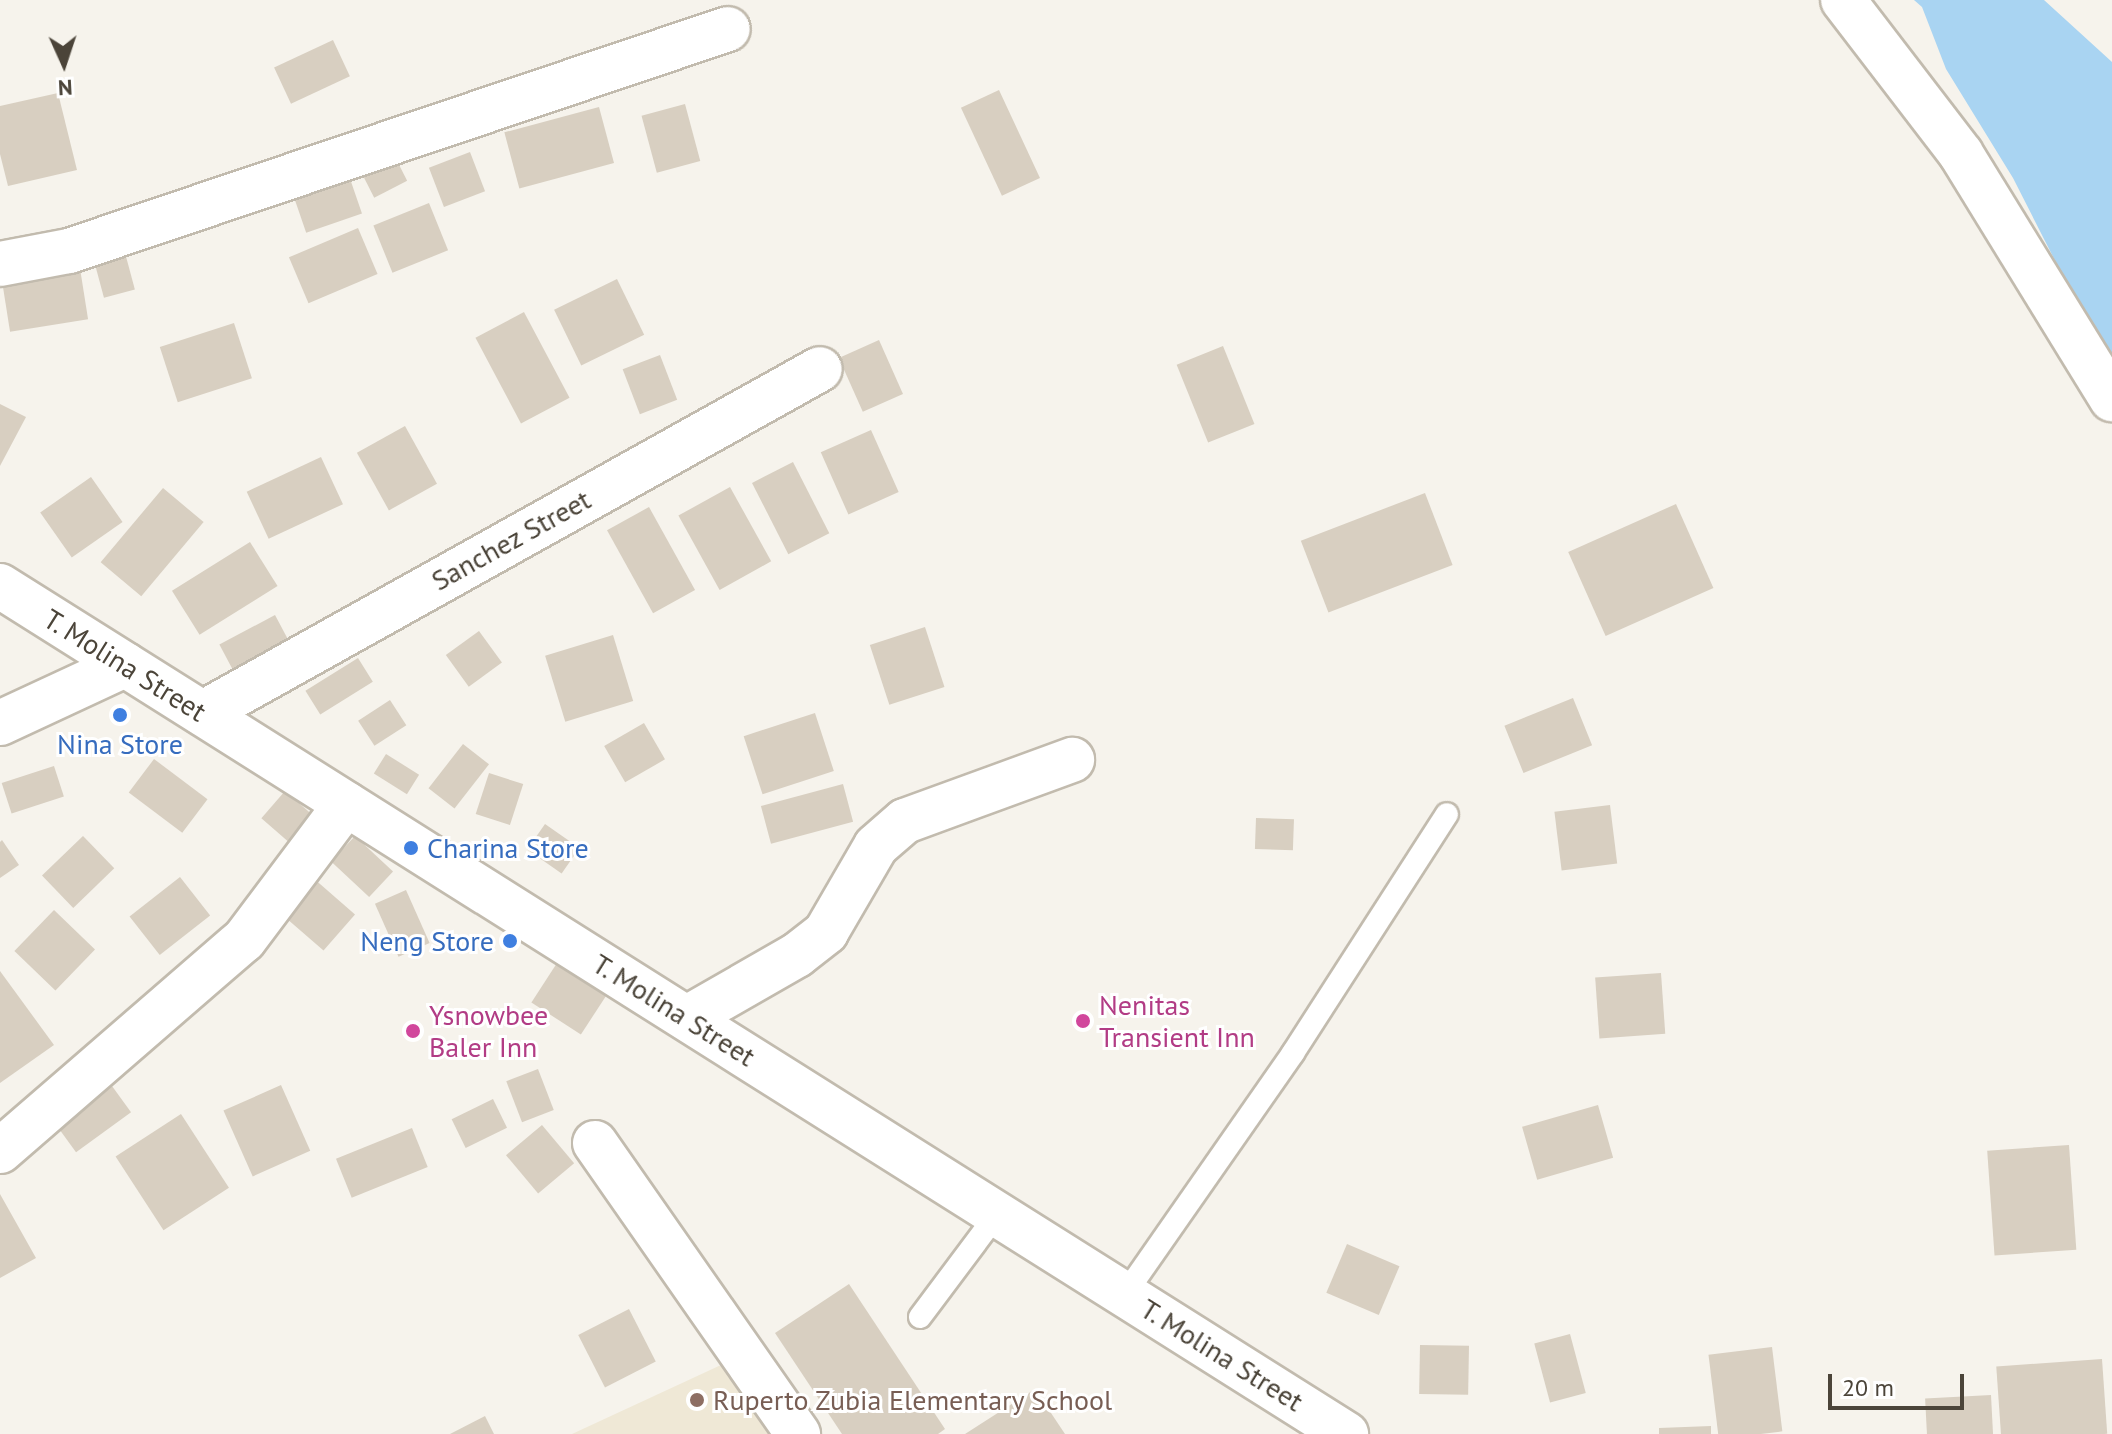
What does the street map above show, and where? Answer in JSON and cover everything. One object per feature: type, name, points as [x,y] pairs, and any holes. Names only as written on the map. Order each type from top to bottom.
[{"type":"street","points":[[1843,0],[1961,154],[2112,399]]},
{"type":"street","points":[[0,264],[69,251],[728,29]]},
{"type":"street","name":"Sanchez Street","points":[[203,713],[820,369]]},
{"type":"street","name":"T. Molina Street","points":[[0,586],[1346,1434]]},
{"type":"street","points":[[0,723],[125,665]]},
{"type":"street","points":[[687,1018],[797,955],[826,932],[876,846],[905,821],[1072,760]]},
{"type":"street","points":[[0,1151],[244,940],[346,804]]},
{"type":"street","points":[[595,1143],[798,1434]]},
{"type":"lane","points":[[1125,1294],[1293,1053],[1447,814]]},
{"type":"lane","points":[[920,1317],[997,1214]]},
{"type":"shaded area","name":"Ruperto Zubia Elementary School","points":[[721,1365],[773,1434],[572,1434]]},
{"type":"water","points":[[1914,0],[2044,0],[2112,62],[2112,390],[2105,359],[2013,178],[1946,69],[1922,7]]},
{"type":"building","points":[[333,40],[350,76],[291,104],[274,67]]},
{"type":"building","points":[[999,90],[1040,178],[1002,196],[961,108]]},
{"type":"building","points":[[58,93],[77,170],[8,186],[0,154],[0,106]]},
{"type":"building","points":[[685,104],[700,161],[657,173],[642,116]]},
{"type":"building","points":[[599,107],[614,163],[519,188],[504,132]]},
{"type":"building","points":[[470,152],[485,191],[444,207],[429,168]]},
{"type":"building","points":[[394,155],[407,181],[374,198],[361,172]]},
{"type":"building","points":[[347,170],[362,213],[306,233],[291,189]]},
{"type":"building","points":[[429,203],[448,250],[392,273],[373,225]]},
{"type":"building","points":[[358,228],[378,274],[308,303],[289,257]]},
{"type":"building","points":[[124,249],[135,290],[104,298],[93,257]]},
{"type":"building","points":[[79,262],[88,319],[10,332],[1,274]]},
{"type":"building","points":[[617,279],[644,335],[581,365],[554,310]]},
{"type":"building","points":[[524,312],[570,398],[521,423],[475,338]]},
{"type":"building","points":[[234,323],[252,378],[178,402],[160,347]]},
{"type":"building","points":[[879,340],[903,394],[863,412],[839,358]]},
{"type":"building","points":[[1223,346],[1254,424],[1208,443],[1177,365]]},
{"type":"building","points":[[660,355],[677,400],[640,414],[623,369]]},
{"type":"building","points":[[0,404],[26,417],[0,466]]},
{"type":"building","points":[[405,426],[437,484],[389,510],[357,453]]},
{"type":"building","points":[[871,430],[899,492],[848,514],[821,452]]},
{"type":"building","points":[[321,457],[343,504],[269,539],[247,492]]},
{"type":"building","points":[[793,462],[829,533],[788,554],[752,483]]},
{"type":"building","points":[[91,477],[123,522],[72,558],[40,513]]},
{"type":"building","points":[[730,487],[771,561],[720,590],[678,516]]},
{"type":"building","points":[[163,488],[204,522],[141,596],[101,562]]},
{"type":"building","points":[[1425,493],[1453,565],[1328,613],[1301,541]]},
{"type":"building","points":[[1676,504],[1713,588],[1606,636],[1568,552]]},
{"type":"building","points":[[649,507],[695,590],[653,613],[607,530]]},
{"type":"building","points":[[250,542],[278,586],[200,635],[172,591]]},
{"type":"building","points":[[275,615],[290,643],[234,673],[219,645]]},
{"type":"building","points":[[925,627],[944,687],[889,705],[870,645]]},
{"type":"building","points":[[479,631],[502,663],[469,687],[446,655]]},
{"type":"building","points":[[613,635],[633,701],[565,722],[545,656]]},
{"type":"building","points":[[358,658],[373,682],[320,715],[305,691]]},
{"type":"building","points":[[1573,698],[1592,745],[1523,773],[1504,726]]},
{"type":"building","points":[[390,700],[406,725],[374,746],[358,721]]},
{"type":"building","points":[[815,713],[834,771],[763,794],[744,736]]},
{"type":"building","points":[[644,723],[665,759],[625,782],[604,746]]},
{"type":"building","points":[[463,744],[489,764],[455,808],[429,788]]},
{"type":"building","points":[[386,754],[419,775],[407,794],[374,774]]},
{"type":"building","points":[[154,759],[208,799],[182,833],[129,793]]},
{"type":"building","points":[[54,766],[64,796],[12,813],[2,783]]},
{"type":"building","points":[[489,773],[523,784],[510,825],[476,814]]},
{"type":"building","points":[[843,784],[853,822],[771,844],[761,806]]},
{"type":"building","points":[[285,791],[315,817],[292,844],[261,818]]},
{"type":"building","points":[[1610,805],[1617,864],[1562,870],[1554,812]]},
{"type":"building","points":[[1256,818],[1294,819],[1293,850],[1255,849]]},
{"type":"building","points":[[545,824],[579,848],[562,873],[527,849]]},
{"type":"building","points":[[83,836],[114,868],[73,908],[42,876]]},
{"type":"building","points":[[355,836],[393,871],[369,897],[331,862]]},
{"type":"building","points":[[2,840],[19,865],[0,878],[0,842]]},
{"type":"building","points":[[180,877],[210,916],[160,955],[130,916]]},
{"type":"building","points":[[312,877],[355,914],[324,951],[281,913]]},
{"type":"building","points":[[406,890],[430,943],[399,957],[375,904]]},
{"type":"building","points":[[54,910],[95,950],[55,991],[14,951]]},
{"type":"building","points":[[557,963],[606,995],[581,1035],[531,1002]]},
{"type":"building","points":[[0,971],[54,1045],[0,1083]]},
{"type":"building","points":[[1661,973],[1665,1034],[1599,1038],[1595,978]]},
{"type":"building","points":[[538,1069],[554,1110],[522,1122],[506,1081]]},
{"type":"building","points":[[104,1075],[131,1112],[76,1152],[49,1115]]},
{"type":"building","points":[[281,1085],[310,1151],[253,1176],[223,1111]]},
{"type":"building","points":[[493,1099],[507,1128],[466,1148],[452,1119]]},
{"type":"building","points":[[1598,1105],[1613,1158],[1537,1180],[1522,1127]]},
{"type":"building","points":[[181,1114],[229,1188],[164,1230],[116,1156]]},
{"type":"building","points":[[542,1125],[574,1163],[538,1194],[506,1155]]},
{"type":"building","points":[[412,1128],[428,1167],[352,1198],[336,1159]]},
{"type":"building","points":[[2069,1145],[2076,1250],[1995,1255],[1987,1151]]},
{"type":"building","points":[[0,1194],[36,1258],[0,1278]]},
{"type":"building","points":[[1347,1244],[1399,1266],[1379,1315],[1326,1293]]},
{"type":"building","points":[[849,1284],[945,1429],[938,1434],[842,1434],[775,1333]]},
{"type":"building","points":[[629,1309],[656,1362],[605,1387],[578,1335]]},
{"type":"building","points":[[1570,1334],[1586,1393],[1550,1402],[1534,1344]]},
{"type":"building","points":[[1420,1345],[1469,1346],[1468,1395],[1419,1394]]},
{"type":"building","points":[[1772,1347],[1782,1431],[1718,1434],[1708,1355]]},
{"type":"building","points":[[2102,1359],[2107,1434],[2001,1434],[1996,1366]]},
{"type":"building","points":[[1035,1389],[1065,1434],[965,1434]]},
{"type":"building","points":[[1991,1395],[1993,1434],[1927,1434],[1925,1398]]},
{"type":"building","points":[[485,1416],[494,1434],[450,1434]]},
{"type":"building","points":[[1711,1426],[1711,1434],[1659,1434],[1659,1428]]},
{"type":"place","name":"Nina Store","points":[[120,715]]},
{"type":"place","name":"Charina Store","points":[[411,848]]},
{"type":"place","name":"Neng Store","points":[[510,941]]},
{"type":"place","name":"Nenitas Transient Inn","points":[[1083,1021]]},
{"type":"place","name":"Ysnowbee Baler Inn","points":[[413,1031]]},
{"type":"place","name":"Ruperto Zubia Elementary School","points":[[697,1400]]}]
